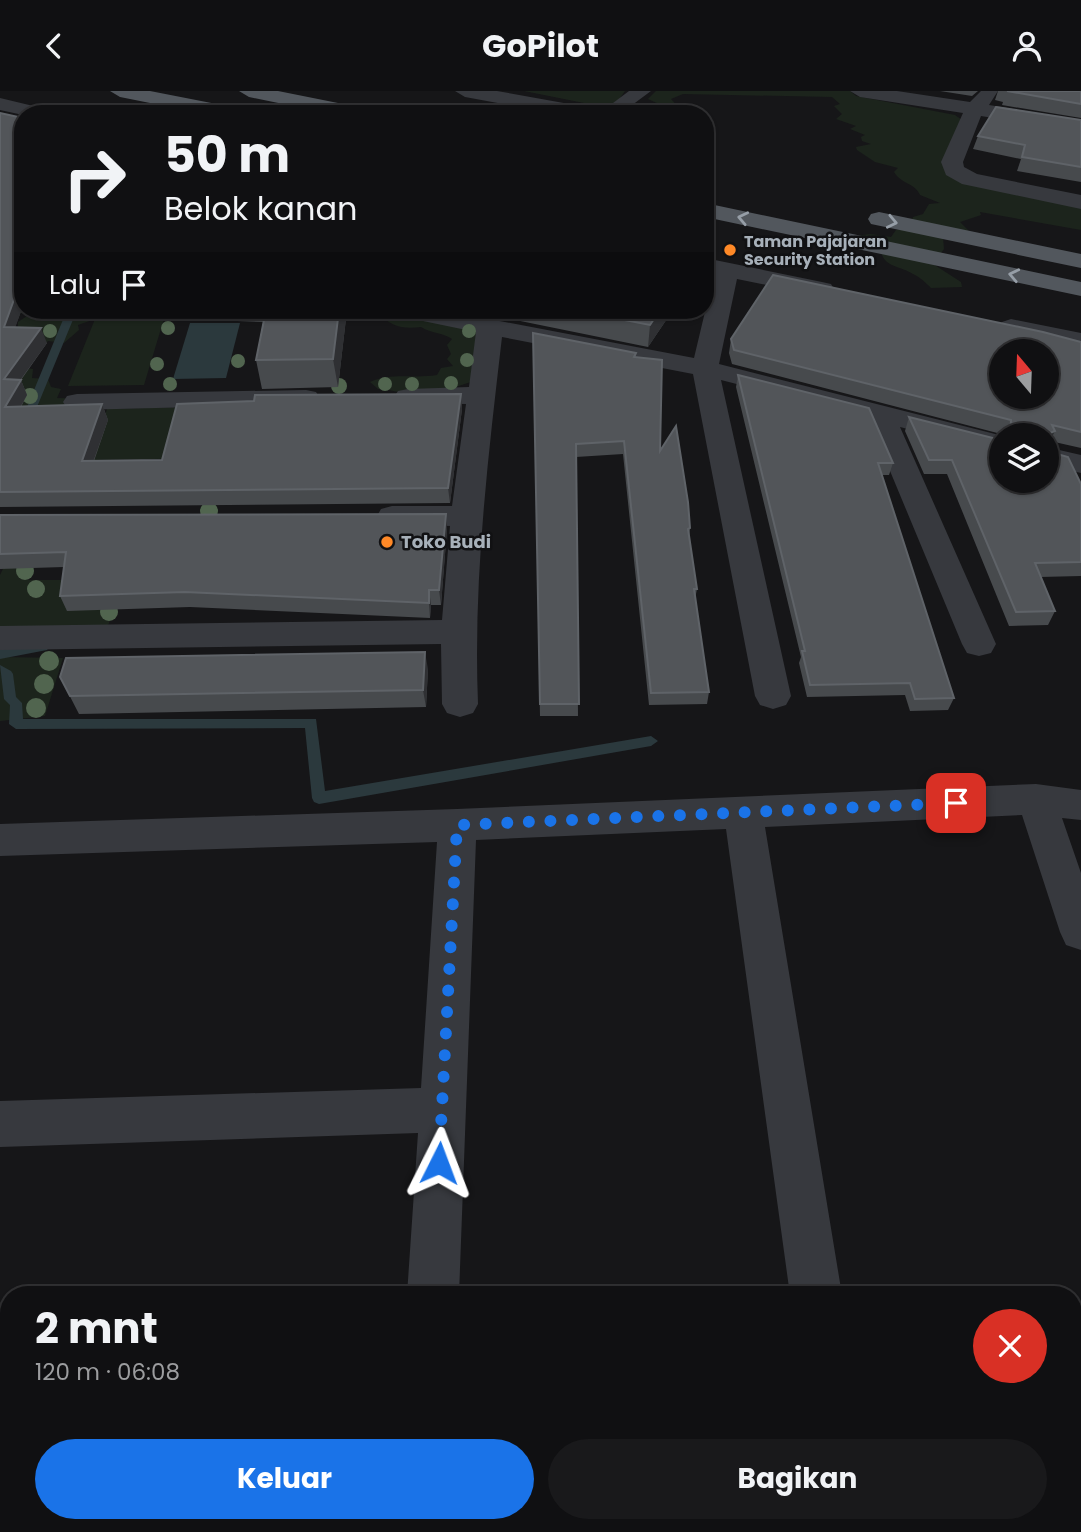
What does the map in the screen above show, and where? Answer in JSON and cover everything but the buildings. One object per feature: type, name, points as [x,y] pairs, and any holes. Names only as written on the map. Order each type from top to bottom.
[{"type":"main road","points":[[120,91],[191,105]]},
{"type":"main road","points":[[249,91],[298,105]]},
{"type":"main road","points":[[714,212],[1081,289]]},
{"type":"main road","points":[[855,214],[1081,261]]},
{"type":"street","points":[[465,91],[541,105]]},
{"type":"street","points":[[624,105],[641,91]]},
{"type":"street","points":[[860,91],[1081,126]]},
{"type":"street","points":[[991,91],[974,110],[952,162],[954,170],[970,179],[1081,202]]},
{"type":"street","points":[[714,285],[716,267],[850,295]]},
{"type":"street","points":[[449,319],[705,368],[989,442]]},
{"type":"street","points":[[710,319],[705,368],[773,696]]},
{"type":"street","points":[[986,322],[1081,341]]},
{"type":"street","points":[[460,704],[458,632],[466,516],[483,395],[489,327]]},
{"type":"street","points":[[388,397],[483,395]]},
{"type":"street","points":[[77,402],[334,398]]},
{"type":"street","points":[[881,415],[979,643]]},
{"type":"street","points":[[1059,459],[1081,464]]},
{"type":"street","points":[[369,516],[466,516]]},
{"type":"street","points":[[0,638],[458,632]]},
{"type":"street","points":[[0,840],[457,825],[1037,799],[1081,805]]},
{"type":"street","points":[[1037,799],[1081,932]]},
{"type":"street","points":[[743,812],[815,1286]]},
{"type":"street","points":[[433,1286],[457,825]]},
{"type":"street","points":[[0,1124],[442,1110]]},
{"type":"shaded area","points":[[524,91],[625,91],[615,105],[594,105]]},
{"type":"shaded area","points":[[656,91],[850,91],[856,96],[955,115],[962,120],[944,170],[1081,206],[1081,230],[980,212],[981,215],[960,222],[969,231],[943,237],[944,249],[933,264],[961,282],[962,287],[931,288],[916,275],[888,263],[880,248],[854,236],[871,234],[891,237],[896,230],[909,227],[913,217],[923,214],[929,204],[940,203],[920,195],[915,188],[900,179],[894,172],[898,168],[875,162],[857,150],[856,147],[871,144],[862,141],[861,137],[865,135],[850,129],[856,126],[836,119],[842,114],[834,106],[840,104],[832,97],[683,94],[671,99],[677,105],[658,105],[648,99]]},
{"type":"shaded area","points":[[22,319],[95,319],[78,325],[79,330],[64,343],[48,341],[42,348],[18,327],[18,322]]},
{"type":"shaded area","points":[[95,319],[164,319],[144,385],[68,386]]},
{"type":"shaded area","points":[[386,319],[472,319],[479,330],[476,380],[428,393],[411,394],[378,389],[370,382],[395,376],[437,375],[441,368],[453,366],[447,359],[451,354],[447,345],[452,339],[421,327],[408,328]]},
{"type":"shaded area","points":[[190,323],[240,323],[226,378],[173,379]]},
{"type":"shaded area","points":[[26,368],[33,369],[32,378],[48,379],[51,387],[61,389],[57,398],[93,399],[0,424],[10,392]]},
{"type":"shaded area","points":[[231,406],[219,458],[91,460],[107,409]]},
{"type":"shaded area","points":[[40,542],[25,580],[123,580],[108,626],[0,628],[0,575],[15,544]]},
{"type":"shaded area","points":[[0,657],[63,658],[45,716],[0,721]]},
{"type":"waterway","points":[[25,424],[68,319]]},
{"type":"waterway","points":[[0,654],[43,647]]},
{"type":"waterway","points":[[0,670],[7,674],[10,699],[16,703],[16,724],[311,723],[319,798],[651,741]]},
{"type":"place","name":"Taman Pajajaran Security Station","points":[[730,250]]},
{"type":"place","name":"Toko Budi","points":[[387,542]]},
{"type":"route","points":[[439,1163],[457,825],[956,803]]}]
